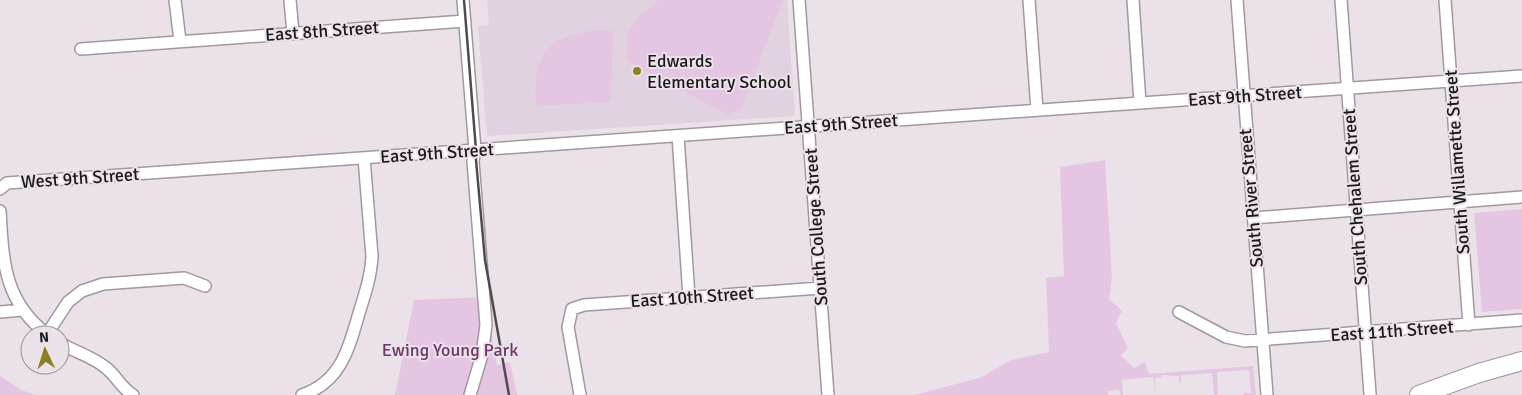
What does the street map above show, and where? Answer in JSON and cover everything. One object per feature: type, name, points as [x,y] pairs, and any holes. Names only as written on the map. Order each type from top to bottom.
[{"type":"highway","points":[[1419,395],[1522,361]]},
{"type":"street","points":[[175,0],[180,42]]},
{"type":"street","points":[[290,0],[293,33]]},
{"type":"street","points":[[463,0],[486,324],[482,355],[470,395]]},
{"type":"street","name":"South College Street","points":[[799,0],[828,395]]},
{"type":"street","points":[[1029,0],[1037,110]]},
{"type":"street","points":[[1133,0],[1140,103]]},
{"type":"street","name":"South River Street","points":[[1237,0],[1267,395]]},
{"type":"street","name":"South Chehalem Street","points":[[1341,0],[1370,394]]},
{"type":"street","name":"South Willamette Street","points":[[1445,0],[1469,325]]},
{"type":"street","name":"East 8th Street","points":[[81,48],[465,21]]},
{"type":"street","name":"East 9th Street","points":[[160,172],[1522,76]]},
{"type":"street","points":[[678,136],[689,297]]},
{"type":"street","points":[[302,395],[317,388],[330,378],[339,366],[348,350],[368,285],[372,256],[364,158]]},
{"type":"street","name":"West 9th Street","points":[[0,188],[7,184],[160,172]]},
{"type":"street","points":[[1253,218],[1522,197]]},
{"type":"street","points":[[0,211],[6,271],[11,289],[23,310],[39,325]]},
{"type":"street","points":[[54,325],[68,302],[82,291],[103,284],[184,278],[205,286]]},
{"type":"street","name":"East 10th Street","points":[[580,395],[568,326],[572,310],[584,305],[820,288]]},
{"type":"street","points":[[0,312],[23,310]]},
{"type":"street","name":"East 11th Street","points":[[1179,312],[1226,337],[1245,341],[1522,320]]},
{"type":"street","points":[[70,347],[97,361],[109,370],[128,392],[133,395]]},
{"type":"shaded area","name":"Edwards Elementary School","points":[[487,0],[787,0],[795,116],[487,136],[478,26],[489,25]]},
{"type":"green space","points":[[658,0],[783,0],[741,109],[728,115],[627,61],[626,36],[636,19]]},
{"type":"green space","points":[[600,30],[613,31],[611,102],[536,106],[535,88],[537,73],[541,60],[547,50],[556,42],[568,36]]},
{"type":"green space","points":[[1105,160],[1112,277],[1109,299],[1122,311],[1116,323],[1128,348],[1121,355],[1134,368],[1145,362],[1149,374],[1253,366],[1256,395],[1244,395],[1243,393],[1251,393],[1249,370],[1217,372],[1218,395],[1214,395],[1212,373],[1181,375],[1181,382],[1179,382],[1179,376],[1162,375],[1162,377],[1155,378],[1156,395],[1153,377],[1122,380],[1123,395],[1120,395],[1119,390],[1108,391],[1108,395],[915,395],[982,377],[1011,360],[1049,352],[1046,278],[1064,276],[1060,167]]},
{"type":"green space","points":[[1522,209],[1522,309],[1482,312],[1474,213]]},
{"type":"green space","name":"Ewing Young Park","points":[[485,297],[497,365],[510,362],[517,395],[395,395],[414,300]]},
{"type":"green space","points":[[0,376],[21,390],[36,395],[0,395]]},
{"type":"railway","points":[[464,0],[485,260],[509,395]]},
{"type":"place","name":"Edwards Elementary School","points":[[637,71]]}]
